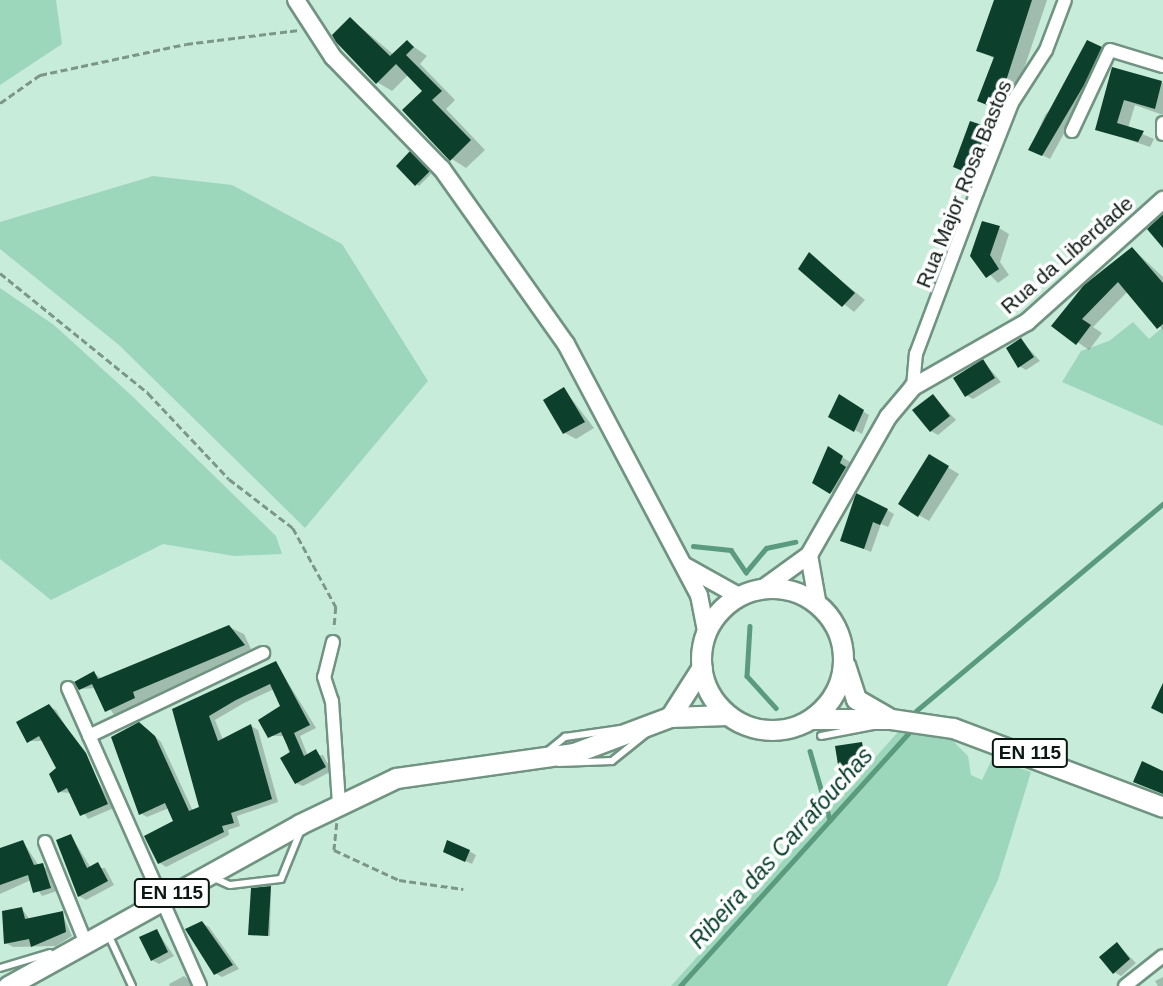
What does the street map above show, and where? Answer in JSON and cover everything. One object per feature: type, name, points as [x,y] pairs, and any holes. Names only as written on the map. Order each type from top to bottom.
[{"type":"main road","name":"EN 115","points":[[739,596],[762,589],[786,589],[818,606],[840,636],[856,699],[891,719]]},
{"type":"main road","points":[[727,715],[713,698],[702,667],[706,632],[739,596]]},
{"type":"main road","points":[[816,727],[840,684],[844,660]]},
{"type":"main road","points":[[654,724],[702,667]]},
{"type":"main road","name":"EN 115","points":[[0,982],[85,941],[336,805],[418,773],[537,759],[600,747],[654,724],[727,715],[769,731],[891,719],[988,739],[1163,807]]},
{"type":"main road","name":"EN 115","points":[[8,986],[60,954]]},
{"type":"street","points":[[296,0],[333,57],[442,169],[566,344],[699,595],[706,632]]},
{"type":"street","name":"Rua Major Rosa Bastos","points":[[913,387],[916,354],[982,179],[1065,0]]},
{"type":"street","points":[[1072,131],[1111,50],[1163,66]]},
{"type":"street","points":[[1163,123],[1163,134]]},
{"type":"street","name":"Rua da Liberdade","points":[[762,589],[809,555],[888,417],[913,387],[1027,322],[1163,200]]},
{"type":"street","points":[[809,555],[818,606]]},
{"type":"street","points":[[683,564],[739,596]]},
{"type":"street","points":[[333,642],[324,677],[332,701],[336,805]]},
{"type":"street","points":[[89,736],[263,653]]},
{"type":"street","points":[[68,688],[158,900],[200,986]]},
{"type":"street","points":[[45,842],[85,941]]},
{"type":"street","points":[[1125,986],[1163,956]]},
{"type":"lane","points":[[206,874],[230,885],[281,879],[303,822]]},
{"type":"lane","points":[[106,929],[132,986]]},
{"type":"lane","points":[[0,968],[60,954]]},
{"type":"path","points":[[0,103],[40,75],[136,52],[287,34],[312,25]]},
{"type":"path","points":[[0,273],[148,393],[229,479],[293,528],[336,607],[333,642]]},
{"type":"path","points":[[336,805],[334,850],[399,880],[463,889]]},
{"type":"green space","points":[[0,0],[56,0],[62,44],[0,85]]},
{"type":"green space","points":[[153,176],[232,185],[342,244],[428,381],[305,528],[119,345],[0,249],[0,222]]},
{"type":"green space","points":[[0,288],[54,325],[131,395],[276,536],[282,554],[234,556],[163,544],[51,600],[0,559]]},
{"type":"green space","points":[[1133,322],[1149,339],[1163,327],[1163,426],[1062,382],[1081,351],[1109,341]]},
{"type":"green space","points":[[906,731],[952,740],[968,756],[971,775],[982,780],[992,759],[1031,772],[998,880],[947,986],[671,986],[898,732]]},
{"type":"building","points":[[994,0],[1032,0],[997,109],[977,101],[994,57],[976,51]]},
{"type":"building","points":[[350,17],[390,56],[407,40],[414,47],[406,55],[442,91],[432,100],[471,140],[450,161],[402,110],[422,91],[396,64],[376,84],[336,42],[332,35]]},
{"type":"building","points":[[1087,40],[1102,47],[1084,85],[1042,156],[1028,150]]},
{"type":"building","points":[[1112,67],[1162,81],[1155,109],[1124,100],[1117,123],[1144,131],[1138,142],[1095,130]]},
{"type":"building","points":[[970,121],[988,127],[970,174],[953,167]]},
{"type":"building","points":[[410,151],[430,171],[415,186],[396,166]]},
{"type":"building","points":[[1163,214],[1163,248],[1147,229]]},
{"type":"building","points":[[982,221],[1000,226],[990,255],[999,269],[986,278],[970,256]]},
{"type":"building","points":[[1132,247],[1163,283],[1163,324],[1157,329],[1118,282],[1082,319],[1091,325],[1076,345],[1051,326],[1084,285]]},
{"type":"building","points":[[809,252],[855,293],[842,307],[798,269]]},
{"type":"building","points":[[1021,338],[1034,357],[1018,368],[1006,348]]},
{"type":"building","points":[[983,359],[995,378],[965,397],[953,378]]},
{"type":"building","points":[[564,387],[585,422],[563,434],[543,400]]},
{"type":"building","points":[[839,394],[864,410],[854,432],[828,417]]},
{"type":"building","points":[[933,394],[950,416],[930,432],[912,410]]},
{"type":"building","points":[[828,446],[843,456],[840,463],[846,467],[830,494],[812,483]]},
{"type":"building","points":[[929,454],[949,466],[918,517],[898,504]]},
{"type":"building","points":[[856,493],[888,509],[880,525],[873,522],[864,549],[840,541]]},
{"type":"building","points":[[229,625],[245,645],[133,692],[135,698],[105,712],[92,684],[79,690],[74,682],[94,671],[98,679]]},
{"type":"building","points":[[276,661],[310,725],[294,733],[304,756],[316,749],[326,767],[295,784],[280,758],[290,752],[281,732],[268,738],[258,720],[280,706],[270,684],[236,700],[209,716],[218,741],[251,724],[272,799],[231,813],[234,823],[222,826],[224,832],[158,864],[144,836],[173,821],[165,803],[139,815],[111,737],[139,722],[155,736],[189,811],[199,807],[172,709]]},
{"type":"building","points":[[1163,683],[1163,714],[1151,708]]},
{"type":"building","points":[[49,704],[86,753],[108,804],[80,816],[67,788],[58,793],[49,774],[56,768],[39,736],[27,743],[16,722]]},
{"type":"building","points":[[862,742],[865,761],[839,771],[835,746]]},
{"type":"building","points":[[1142,761],[1163,771],[1163,794],[1133,782]]},
{"type":"building","points":[[71,834],[87,868],[98,862],[108,881],[78,897],[56,840]]},
{"type":"building","points":[[23,840],[34,865],[43,863],[51,888],[33,893],[28,875],[0,885],[0,848]]},
{"type":"building","points":[[447,840],[470,850],[465,862],[443,852]]},
{"type":"building","points":[[271,886],[268,936],[248,935],[251,888]]},
{"type":"building","points":[[22,907],[25,919],[63,911],[66,932],[31,947],[29,939],[4,944],[2,911]]},
{"type":"building","points":[[202,921],[233,965],[214,975],[185,929]]},
{"type":"building","points":[[157,929],[168,952],[151,961],[139,937]]},
{"type":"building","points":[[1117,942],[1130,959],[1113,974],[1099,957]]},
{"type":"waterway","name":"Ribeira das Carrafouchas","points":[[916,711],[1163,504]]},
{"type":"waterway","points":[[746,572],[766,548],[795,542]]},
{"type":"waterway","points":[[693,546],[731,550],[746,572]]},
{"type":"waterway","points":[[750,626],[747,676],[776,708]]},
{"type":"waterway","name":"Ribeira das Carrafouchas","points":[[680,986],[908,734]]},
{"type":"waterway","points":[[810,751],[830,820]]}]
